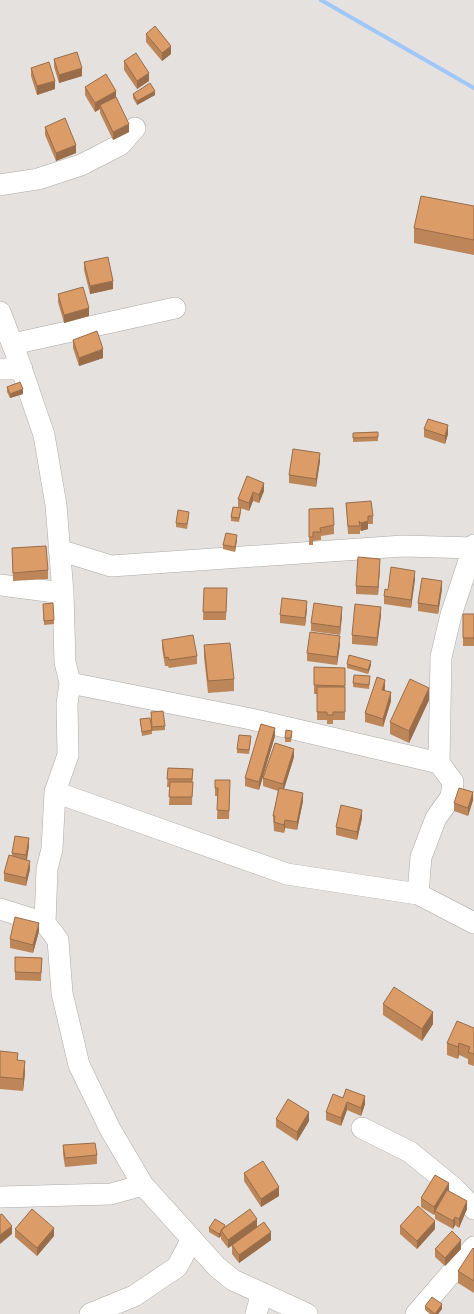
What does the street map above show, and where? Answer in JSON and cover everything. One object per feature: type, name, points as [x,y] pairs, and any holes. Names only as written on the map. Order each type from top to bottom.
[{"type":"street","points":[[0,185],[38,180],[81,165],[120,145],[135,128]]},
{"type":"street","points":[[13,344],[175,308]]},
{"type":"street","points":[[0,312],[13,344],[44,435],[56,505],[63,593],[65,662],[70,683],[67,704],[68,755],[55,792],[52,849],[47,869],[45,923]]},
{"type":"street","points":[[0,369],[22,370]]},
{"type":"street","points":[[59,550],[111,566],[403,546],[474,547],[451,615],[441,657],[439,763],[453,782],[451,797],[436,818],[421,857],[418,894]]},
{"type":"street","points":[[0,585],[63,593]]},
{"type":"street","points":[[70,683],[250,719],[439,763]]},
{"type":"street","points":[[55,792],[287,874],[418,894],[474,923]]},
{"type":"street","points":[[0,909],[45,923],[58,940],[62,993],[79,1065],[110,1129],[144,1185],[217,1267],[233,1280],[307,1314]]},
{"type":"street","points":[[362,1128],[410,1152],[454,1188],[474,1209]]},
{"type":"street","points":[[0,1197],[111,1194],[144,1185]]},
{"type":"street","points":[[90,1314],[134,1296],[177,1267],[192,1239]]},
{"type":"street","points":[[416,1314],[474,1247]]},
{"type":"street","points":[[256,1314],[262,1293]]},
{"type":"building","points":[[155,26],[171,46],[162,53],[146,34]]},
{"type":"building","points":[[77,52],[82,68],[59,75],[54,59]]},
{"type":"building","points":[[136,53],[149,73],[137,81],[124,61]]},
{"type":"building","points":[[49,62],[55,81],[37,86],[31,68]]},
{"type":"building","points":[[106,74],[116,91],[95,103],[85,87]]},
{"type":"building","points":[[150,83],[155,91],[137,101],[133,94]]},
{"type":"building","points":[[116,97],[129,124],[113,132],[100,105]]},
{"type":"building","points":[[65,118],[76,145],[56,153],[45,127]]},
{"type":"building","points":[[421,196],[474,206],[474,240],[414,228]]},
{"type":"building","points":[[108,257],[113,281],[90,286],[84,262]]},
{"type":"building","points":[[83,287],[89,308],[64,315],[58,294]]},
{"type":"building","points":[[97,331],[103,349],[79,358],[73,340]]},
{"type":"building","points":[[20,382],[23,389],[10,394],[7,387]]},
{"type":"building","points":[[428,419],[448,425],[445,436],[424,429]]},
{"type":"building","points":[[378,432],[378,437],[353,438],[353,433]]},
{"type":"building","points":[[293,449],[320,453],[316,479],[289,475]]},
{"type":"building","points":[[247,476],[264,483],[259,495],[253,492],[249,503],[238,499]]},
{"type":"building","points":[[371,501],[373,516],[368,516],[368,521],[361,523],[359,521],[360,526],[348,526],[346,503]]},
{"type":"building","points":[[233,507],[241,508],[239,518],[231,517]]},
{"type":"building","points":[[333,508],[334,525],[320,528],[321,532],[313,532],[313,537],[309,537],[309,509]]},
{"type":"building","points":[[178,510],[189,512],[187,524],[176,523]]},
{"type":"building","points":[[226,533],[237,535],[235,547],[223,545]]},
{"type":"building","points":[[46,546],[48,570],[13,573],[12,548]]},
{"type":"building","points":[[358,557],[380,559],[378,587],[356,586]]},
{"type":"building","points":[[391,567],[415,571],[411,600],[384,596],[385,589],[388,590]]},
{"type":"building","points":[[422,578],[442,581],[438,606],[418,603]]},
{"type":"building","points":[[204,588],[227,588],[226,612],[203,612]]},
{"type":"building","points":[[282,598],[307,601],[305,618],[280,615]]},
{"type":"building","points":[[53,603],[54,620],[44,621],[43,604]]},
{"type":"building","points":[[314,603],[342,607],[340,627],[311,623]]},
{"type":"building","points":[[355,604],[381,607],[377,638],[352,635]]},
{"type":"building","points":[[463,614],[474,614],[474,638],[463,638]]},
{"type":"building","points":[[310,632],[340,636],[337,657],[307,653]]},
{"type":"building","points":[[193,635],[197,656],[169,660],[168,657],[165,658],[162,640]]},
{"type":"building","points":[[230,643],[234,679],[208,681],[204,645]]},
{"type":"building","points":[[349,655],[371,661],[368,670],[347,664]]},
{"type":"building","points":[[314,667],[345,668],[345,686],[314,685]]},
{"type":"building","points":[[354,675],[370,676],[369,685],[353,683]]},
{"type":"building","points":[[377,677],[385,680],[382,690],[391,692],[383,719],[365,713]]},
{"type":"building","points":[[410,679],[429,688],[409,731],[390,722]]},
{"type":"building","points":[[317,687],[345,687],[345,712],[333,712],[333,715],[327,715],[327,712],[317,712]]},
{"type":"building","points":[[163,711],[165,726],[152,727],[151,712]]},
{"type":"building","points":[[150,718],[152,730],[142,732],[140,719]]},
{"type":"building","points":[[261,724],[275,728],[259,782],[245,778]]},
{"type":"building","points":[[286,730],[292,731],[291,738],[285,738]]},
{"type":"building","points":[[239,735],[251,736],[249,750],[237,749]]},
{"type":"building","points":[[275,743],[294,749],[283,784],[263,778]]},
{"type":"building","points":[[168,768],[193,769],[192,779],[167,779]]},
{"type":"building","points":[[215,780],[230,780],[229,811],[217,810],[218,788],[215,788]]},
{"type":"building","points":[[170,782],[193,782],[192,797],[169,797]]},
{"type":"building","points":[[279,788],[303,793],[297,822],[285,820],[284,825],[274,822],[275,816],[273,816]]},
{"type":"building","points":[[459,788],[473,792],[468,808],[454,803]]},
{"type":"building","points":[[341,805],[362,810],[357,832],[336,827]]},
{"type":"building","points":[[15,836],[29,838],[26,855],[12,853]]},
{"type":"building","points":[[9,855],[30,861],[26,878],[4,873]]},
{"type":"building","points":[[15,917],[39,923],[33,945],[10,939]]},
{"type":"building","points":[[15,957],[42,958],[41,973],[15,972]]},
{"type":"building","points":[[394,987],[433,1012],[422,1029],[383,1004]]},
{"type":"building","points":[[457,1021],[474,1028],[474,1054],[468,1052],[470,1047],[459,1043],[458,1047],[447,1043]]},
{"type":"building","points":[[0,1051],[18,1053],[17,1060],[25,1061],[23,1079],[0,1077]]},
{"type":"building","points":[[346,1089],[365,1096],[361,1108],[347,1102],[341,1118],[326,1112],[333,1094],[343,1098]]},
{"type":"building","points":[[288,1099],[309,1112],[297,1132],[276,1119]]},
{"type":"building","points":[[95,1143],[97,1155],[65,1158],[63,1145]]},
{"type":"building","points":[[263,1161],[279,1187],[261,1199],[244,1173]]},
{"type":"building","points":[[435,1175],[449,1183],[434,1207],[421,1198]]},
{"type":"building","points":[[447,1190],[467,1201],[459,1219],[455,1217],[453,1221],[435,1211]]},
{"type":"building","points":[[418,1206],[435,1221],[417,1241],[400,1226]]},
{"type":"building","points":[[32,1209],[54,1228],[37,1248],[15,1229]]},
{"type":"building","points":[[250,1209],[257,1219],[228,1240],[221,1230]]},
{"type":"building","points":[[2,1214],[12,1226],[0,1235],[0,1215]]},
{"type":"building","points":[[215,1219],[225,1225],[219,1234],[209,1228]]},
{"type":"building","points":[[264,1222],[271,1232],[239,1255],[232,1245]]},
{"type":"building","points":[[452,1231],[461,1240],[445,1258],[435,1249]]},
{"type":"building","points":[[473,1248],[474,1249],[474,1281],[458,1271]]},
{"type":"building","points":[[432,1297],[442,1304],[435,1314],[425,1306]]},
{"type":"waterway","points":[[321,0],[474,88]]}]
